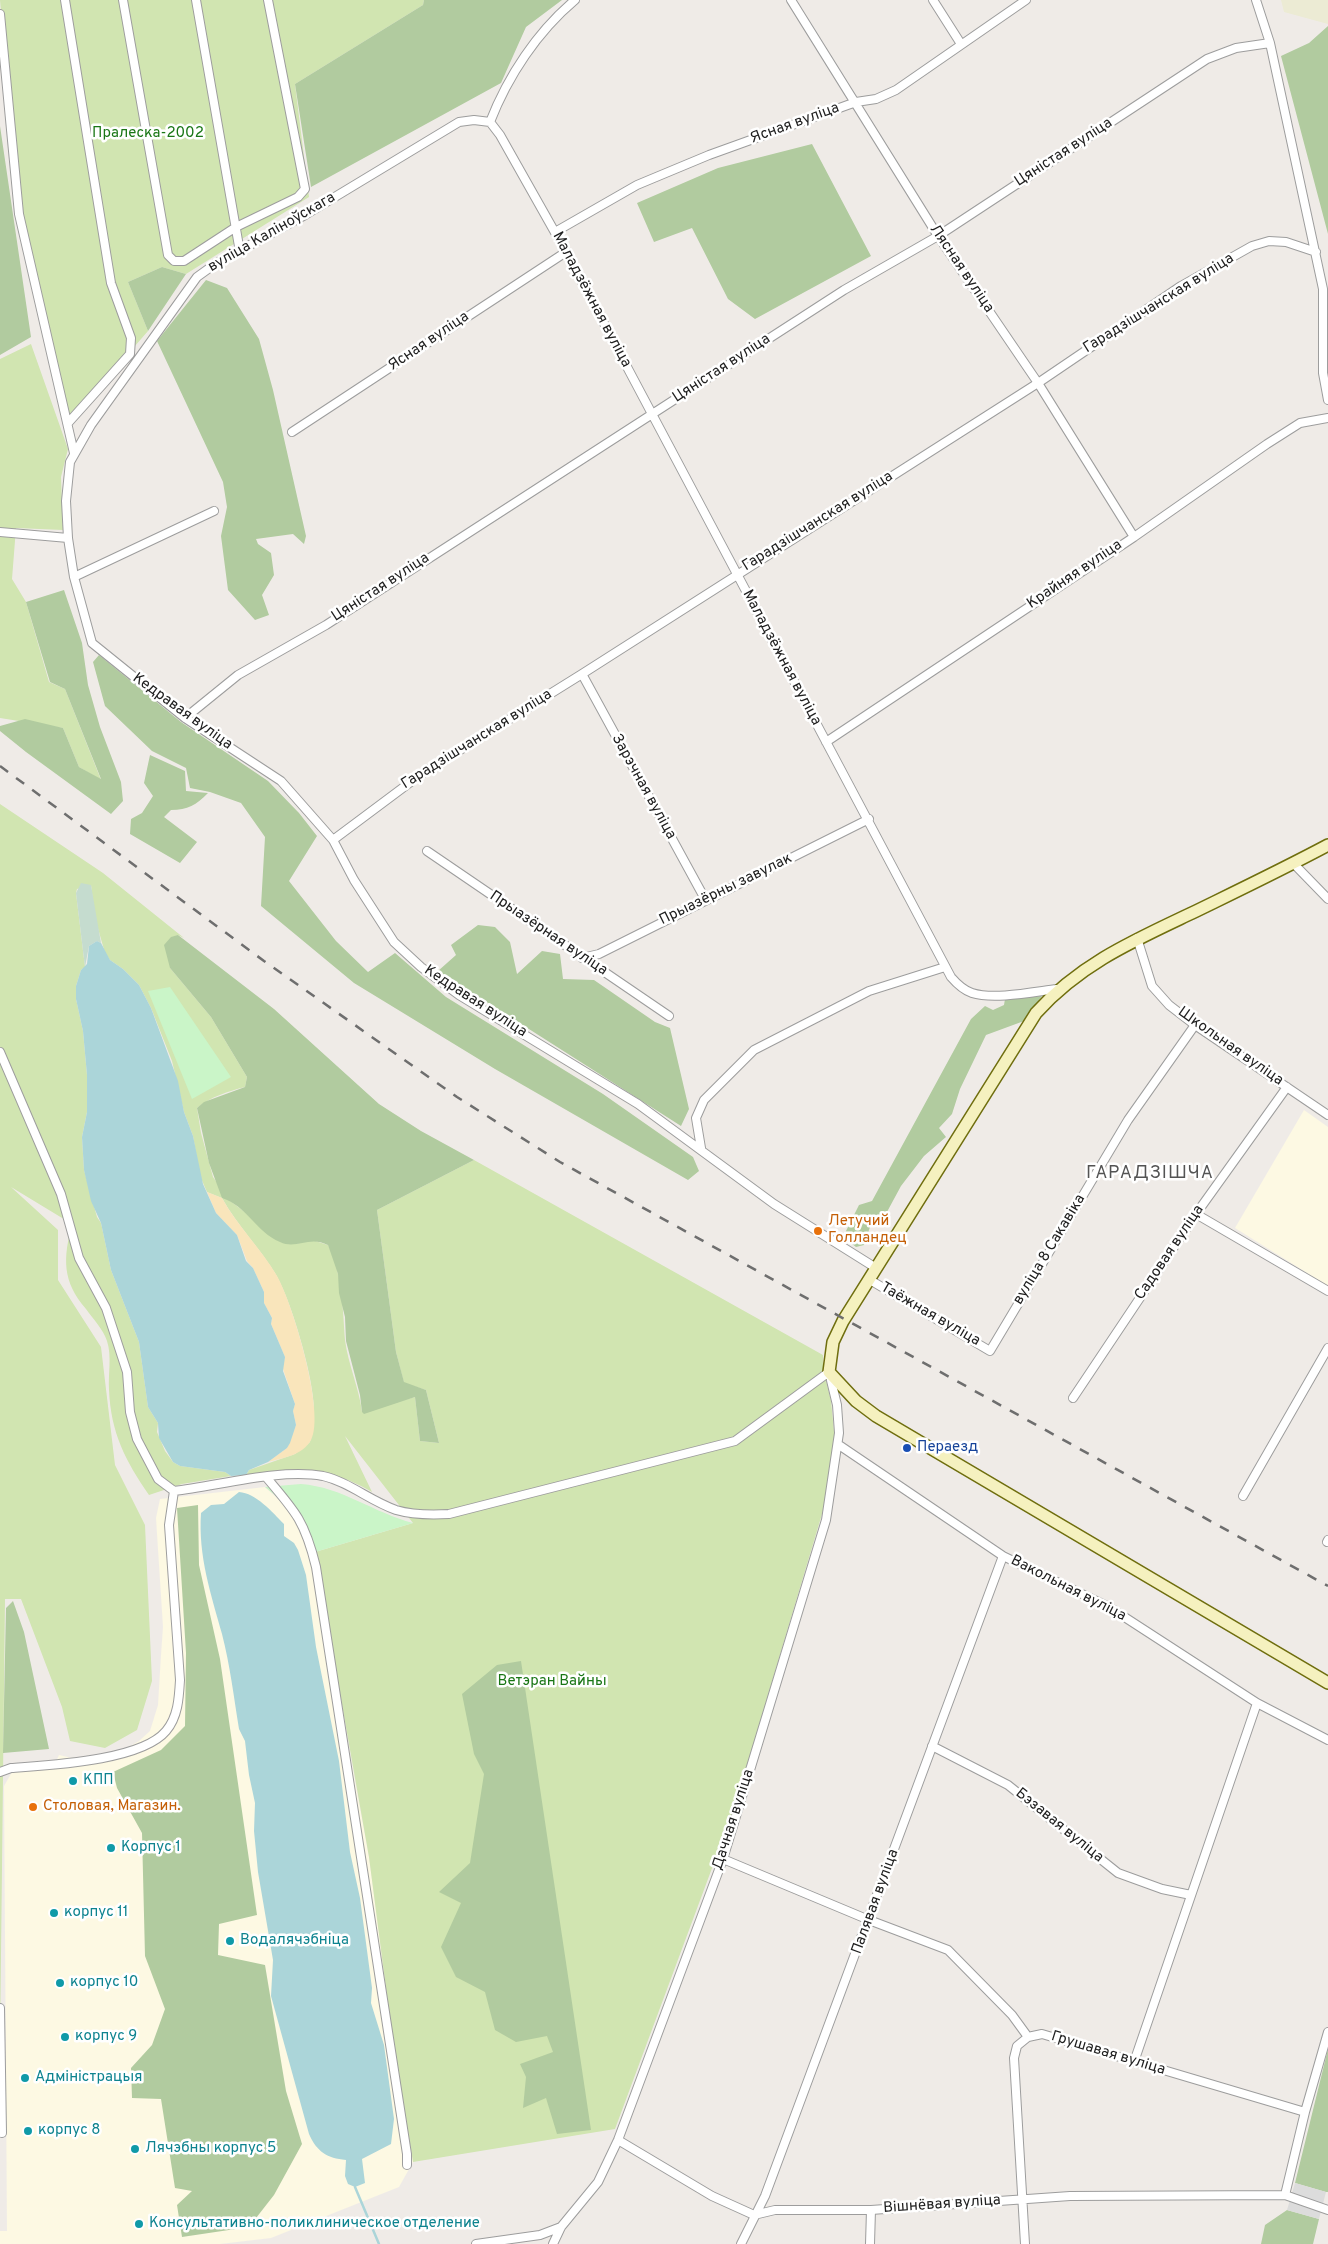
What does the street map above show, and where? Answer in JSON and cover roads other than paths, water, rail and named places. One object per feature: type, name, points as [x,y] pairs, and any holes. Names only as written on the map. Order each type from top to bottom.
[{"type":"main road","points":[[1328,845],[1293,864],[1137,938],[1087,968],[1057,989],[1036,1013],[843,1321],[833,1342],[829,1372],[856,1400],[876,1416],[1328,1683]]},
{"type":"street","points":[[65,0],[111,283],[131,338],[130,354],[68,423]]},
{"type":"street","points":[[123,0],[168,255],[174,261],[184,261],[236,227],[298,197],[305,189],[268,0]]},
{"type":"street","points":[[196,0],[240,252]]},
{"type":"street","points":[[490,122],[502,91],[521,62],[558,16],[575,0]]},
{"type":"street","name":"Лясная вуліца","points":[[791,0],[938,236],[1038,383],[1134,536]]},
{"type":"street","points":[[932,0],[961,44]]},
{"type":"street","name":"Ясная вуліца","points":[[555,232],[637,185],[709,155],[856,102],[876,99],[896,90],[1026,0]]},
{"type":"street","points":[[1256,0],[1270,43],[1323,289],[1323,373],[1328,400]]},
{"type":"street","points":[[0,14],[19,214],[74,453]]},
{"type":"street","name":"Цяністая вуліца","points":[[186,718],[238,675],[326,625],[844,290],[938,236],[1207,59],[1236,48],[1270,43]]},
{"type":"street","name":"вуліца Каліноўскага","points":[[74,577],[68,538],[67,482],[74,453],[91,425],[197,277],[459,122],[474,120],[490,122]]},
{"type":"street","name":"Маладзёжная вуліца","points":[[490,122],[500,134],[566,252],[869,820],[945,967],[959,986],[972,993],[988,995],[1057,989]]},
{"type":"street","name":"Гарадзішчанская вуліца","points":[[333,840],[420,775],[1038,383],[1181,286],[1252,246],[1269,241],[1286,242],[1316,252]]},
{"type":"street","name":"Ясная вуліца","points":[[292,432],[566,252]]},
{"type":"street","name":"Крайняя вуліца","points":[[826,742],[1300,423],[1328,418]]},
{"type":"street","points":[[74,577],[214,511]]},
{"type":"street","points":[[0,532],[68,538]]},
{"type":"street","name":"Кедравая вуліца","points":[[74,577],[92,643],[186,718],[281,781],[333,840],[354,880],[394,942],[421,967],[460,995],[638,1104],[774,1204],[876,1268]]},
{"type":"street","name":"Зарэчная вуліца","points":[[582,674],[705,900]]},
{"type":"street","name":"Прыазёрны завулак","points":[[582,958],[599,954],[869,820]]},
{"type":"street","name":"Прыазёрная вуліца","points":[[427,851],[669,1016]]},
{"type":"street","points":[[1293,864],[1328,899]]},
{"type":"street","name":"Школьная вуліца","points":[[1137,938],[1152,986],[1169,1005],[1195,1025],[1328,1115]]},
{"type":"street","points":[[700,1148],[696,1118],[704,1100],[754,1050],[869,991],[945,967]]},
{"type":"street","name":"вуліца 8 Сакавіка","points":[[990,1351],[1128,1120],[1195,1025]]},
{"type":"street","points":[[0,1052],[61,1194],[79,1258],[106,1308],[127,1372],[131,1419],[137,1439],[158,1479],[174,1491],[266,1477],[296,1474],[323,1476],[350,1486],[396,1510],[433,1515],[449,1514],[735,1441],[829,1372]]},
{"type":"street","name":"Садовая вуліца","points":[[1073,1398],[1196,1214],[1287,1086]]},
{"type":"street","points":[[1196,1214],[1328,1292]]},
{"type":"street","name":"Таёжная вуліца","points":[[870,1280],[990,1351]]},
{"type":"street","points":[[1243,1496],[1328,1348]]},
{"type":"street","name":"Дачная вуліца","points":[[554,2244],[561,2228],[598,2182],[618,2140],[723,1858],[826,1520],[839,1445],[839,1422],[829,1372]]},
{"type":"street","name":"Вакольная вуліца","points":[[839,1445],[1003,1556],[1108,1607],[1257,1703],[1328,1740]]},
{"type":"street","points":[[266,1477],[295,1511],[304,1527],[316,1567],[408,2154],[407,2165]]},
{"type":"street","points":[[0,1772],[11,1768],[98,1758],[134,1750],[161,1736],[172,1723],[178,1704],[180,1680],[169,1525],[174,1491]]},
{"type":"street","name":"Палявая вуліца","points":[[741,2244],[765,2196],[1003,1556]]},
{"type":"street","points":[[1134,2062],[1257,1703]]},
{"type":"street","name":"Бэзавая вуліца","points":[[932,1746],[1008,1785],[1118,1873],[1162,1889],[1191,1895]]},
{"type":"street","points":[[723,1858],[869,1920],[948,1950],[1012,2015],[1028,2037],[1017,2046],[1014,2058],[1025,2244]]},
{"type":"street","points":[[0,2008],[2,2133]]},
{"type":"street","points":[[1285,2195],[1305,2112],[1328,2032]]},
{"type":"street","name":"Грушавая вуліца","points":[[1028,2037],[1042,2034],[1305,2112]]},
{"type":"street","points":[[618,2140],[712,2196],[754,2215]]},
{"type":"street","name":"Вішнёвая вуліца","points":[[754,2215],[775,2210],[871,2210],[1070,2196],[1285,2195],[1328,2210]]},
{"type":"street","points":[[870,2244],[871,2210]]},
{"type":"street","points":[[476,2244],[540,2235],[561,2228]]},
{"type":"water","points":[[97,941],[101,943],[110,960],[123,969],[139,985],[151,1008],[178,1081],[184,1112],[193,1136],[203,1184],[216,1213],[237,1235],[246,1261],[253,1268],[264,1292],[264,1303],[272,1318],[271,1324],[285,1357],[283,1371],[295,1404],[293,1411],[296,1425],[287,1448],[268,1462],[249,1470],[246,1475],[231,1476],[225,1472],[180,1466],[173,1462],[159,1438],[158,1423],[148,1407],[139,1342],[111,1270],[101,1223],[91,1201],[84,1170],[82,1137],[87,1112],[87,1075],[83,1031],[76,999],[76,986],[81,970],[87,964],[89,946]]},
{"type":"water","points":[[239,1492],[258,1499],[274,1514],[284,1524],[284,1536],[294,1543],[298,1550],[306,1575],[316,1647],[339,1761],[350,1852],[360,1898],[372,1988],[371,2003],[384,2045],[394,2119],[391,2144],[362,2159],[365,2183],[355,2187],[348,2184],[345,2176],[346,2160],[333,2158],[323,2153],[315,2145],[309,2134],[271,1996],[273,1960],[258,1872],[254,1831],[255,1803],[245,1741],[239,1729],[232,1682],[222,1634],[206,1575],[201,1544],[201,1513],[211,1505],[224,1504]]},
{"type":"waterway","points":[[355,2187],[379,2244]]},
{"type":"railway","points":[[0,766],[264,961],[457,1097],[560,1162],[1328,1586]]},
{"type":"place","name":"Летучий Голландец","points":[[818,1231]]},
{"type":"place","name":"Пераезд","points":[[907,1448]]},
{"type":"place","name":"КПП","points":[[73,1781]]},
{"type":"place","name":"Столовая, Магазин.","points":[[33,1807]]},
{"type":"place","name":"Корпус 1","points":[[111,1848]]},
{"type":"place","name":"корпус 11","points":[[54,1913]]},
{"type":"place","name":"Водалячэбніца","points":[[230,1941]]},
{"type":"place","name":"корпус 10","points":[[60,1983]]},
{"type":"place","name":"корпус 9","points":[[65,2037]]},
{"type":"place","name":"Адміністрацыя","points":[[25,2078]]},
{"type":"place","name":"корпус 8","points":[[28,2131]]},
{"type":"place","name":"Лячэбны корпус 5","points":[[135,2149]]},
{"type":"place","name":"Консультативно-поликлиническое отделение","points":[[139,2224]]},
{"type":"district","name":"ГАРАДЗІШЧА","points":[[1150,1174]]},
{"type":"park label","name":"Пралеска-2002","points":[[148,134]]},
{"type":"park label","name":"Ветэран Вайны","points":[[552,1682]]}]
